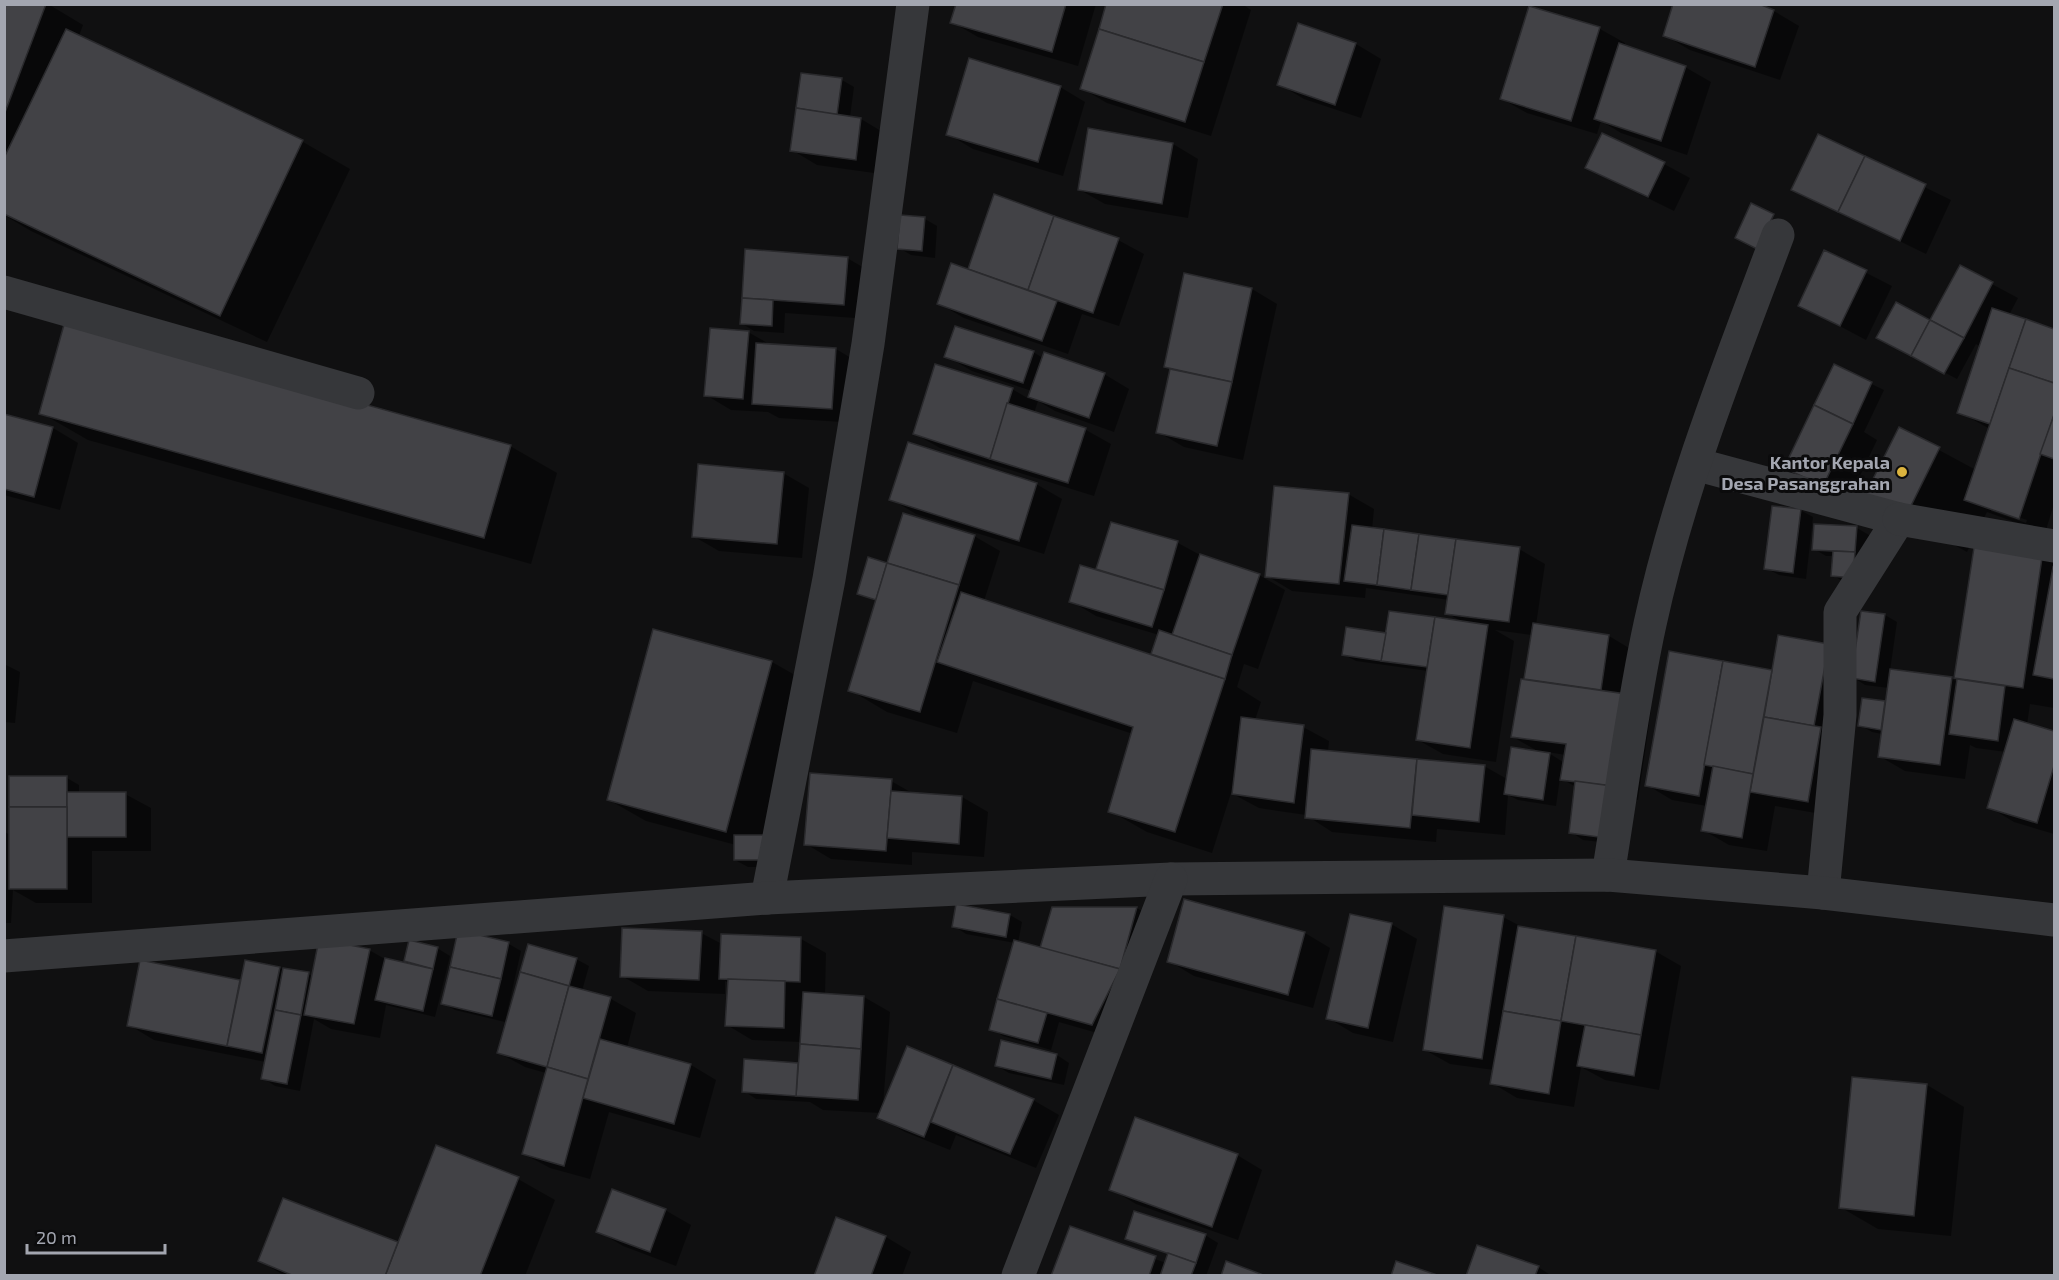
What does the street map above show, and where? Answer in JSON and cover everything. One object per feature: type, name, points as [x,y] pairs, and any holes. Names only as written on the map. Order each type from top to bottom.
[{"type":"street","points":[[767,898],[830,579],[868,344],[913,4]]},
{"type":"street","points":[[1608,875],[1650,624],[1678,515],[1720,389],[1778,235]]},
{"type":"street","points":[[4,292],[358,393]]},
{"type":"street","points":[[1695,464],[1899,519],[2055,546]]},
{"type":"street","points":[[1823,893],[1840,715],[1840,612],[1899,519]]},
{"type":"street","points":[[4,956],[767,898],[1171,879],[1608,875],[1823,893],[2055,920]]},
{"type":"street","points":[[1018,1275],[1171,879]]},
{"type":"building","points":[[4,4],[46,4],[4,115]]},
{"type":"building","points":[[956,4],[1066,4],[1052,52],[950,23]]},
{"type":"building","points":[[1106,4],[1223,4],[1204,62],[1099,29]]},
{"type":"building","points":[[1673,4],[1759,4],[1774,10],[1755,67],[1663,36]]},
{"type":"building","points":[[1529,6],[1600,27],[1571,121],[1500,99]]},
{"type":"building","points":[[1298,23],[1356,43],[1335,105],[1277,85]]},
{"type":"building","points":[[66,29],[303,140],[220,316],[4,214],[4,158]]},
{"type":"building","points":[[1099,29],[1204,62],[1185,122],[1080,89]]},
{"type":"building","points":[[1619,43],[1686,66],[1661,141],[1594,119]]},
{"type":"building","points":[[969,58],[1061,86],[1038,162],[946,135]]},
{"type":"building","points":[[801,73],[842,78],[837,115],[796,108]]},
{"type":"building","points":[[796,108],[861,118],[856,160],[790,151]]},
{"type":"building","points":[[1088,128],[1173,143],[1162,204],[1078,190]]},
{"type":"building","points":[[1602,133],[1665,162],[1648,197],[1585,168]]},
{"type":"building","points":[[1818,134],[1865,156],[1838,212],[1791,190]]},
{"type":"building","points":[[1865,156],[1926,184],[1900,241],[1838,212]]},
{"type":"building","points":[[994,194],[1054,216],[1028,290],[968,269]]},
{"type":"building","points":[[1751,203],[1774,214],[1757,249],[1735,238]]},
{"type":"building","points":[[900,215],[925,217],[922,251],[897,249]]},
{"type":"building","points":[[1054,216],[1119,238],[1093,313],[1028,290]]},
{"type":"building","points":[[745,249],[848,257],[844,305],[742,298]]},
{"type":"building","points":[[1824,250],[1867,270],[1840,326],[1798,306]]},
{"type":"building","points":[[951,263],[1057,301],[1042,341],[937,304]]},
{"type":"building","points":[[1960,265],[1993,282],[1964,338],[1930,320]]},
{"type":"building","points":[[1184,273],[1252,288],[1232,382],[1164,367]]},
{"type":"building","points":[[742,298],[773,300],[772,326],[740,324]]},
{"type":"building","points":[[1896,302],[1930,320],[1911,356],[1876,338]]},
{"type":"building","points":[[1992,308],[2026,319],[1990,424],[1957,413]]},
{"type":"building","points":[[2026,319],[2054,329],[2054,383],[2009,368]]},
{"type":"building","points":[[1930,320],[1964,338],[1944,374],[1911,356]]},
{"type":"building","points":[[65,321],[511,445],[484,538],[39,414]]},
{"type":"building","points":[[955,326],[1034,351],[1023,383],[944,357]]},
{"type":"building","points":[[710,328],[749,331],[743,399],[704,396]]},
{"type":"building","points":[[756,343],[836,348],[832,409],[752,404]]},
{"type":"building","points":[[1044,352],[1105,373],[1089,418],[1028,397]]},
{"type":"building","points":[[935,364],[1013,388],[990,459],[913,434]]},
{"type":"building","points":[[1834,364],[1872,382],[1853,424],[1814,405]]},
{"type":"building","points":[[2009,368],[2054,383],[2054,415],[2019,519],[1964,500]]},
{"type":"building","points":[[1170,369],[1232,382],[1217,446],[1156,433]]},
{"type":"building","points":[[1007,403],[1086,428],[1068,483],[990,459]]},
{"type":"building","points":[[1814,405],[1853,424],[1823,486],[1784,468]]},
{"type":"building","points":[[4,414],[53,427],[34,497],[4,489]]},
{"type":"building","points":[[2054,415],[2054,459],[2040,454]]},
{"type":"building","name":"Kantor Kepala Desa Pasanggrahan","points":[[1899,427],[1940,447],[1905,518],[1864,497]]},
{"type":"building","points":[[908,442],[1037,483],[1019,541],[889,500]]},
{"type":"building","points":[[698,464],[784,472],[777,544],[692,537]]},
{"type":"building","points":[[1274,486],[1349,493],[1339,584],[1265,577]]},
{"type":"building","points":[[1772,506],[1801,509],[1793,573],[1764,569]]},
{"type":"building","points":[[903,513],[975,535],[959,585],[887,563]]},
{"type":"building","points":[[1111,522],[1178,541],[1164,590],[1096,569]]},
{"type":"building","points":[[1814,524],[1857,526],[1855,552],[1812,550]]},
{"type":"building","points":[[1352,525],[1384,529],[1377,585],[1344,581]]},
{"type":"building","points":[[1384,529],[1419,534],[1411,590],[1377,585]]},
{"type":"building","points":[[1419,534],[1456,539],[1448,595],[1411,590]]},
{"type":"building","points":[[1456,539],[1520,547],[1509,622],[1445,614]]},
{"type":"building","points":[[1975,541],[2043,551],[2023,688],[1954,678]]},
{"type":"building","points":[[1833,551],[1855,552],[1853,578],[1831,576]]},
{"type":"building","points":[[1200,554],[1260,574],[1232,655],[1172,635]]},
{"type":"building","points":[[868,557],[887,563],[876,600],[857,594]]},
{"type":"building","points":[[887,563],[959,585],[920,712],[848,691]]},
{"type":"building","points":[[1080,565],[1164,590],[1152,627],[1069,602]]},
{"type":"building","points":[[2054,568],[2054,679],[2033,675]]},
{"type":"building","points":[[961,592],[1225,679],[1175,832],[1108,812],[1133,727],[937,662]]},
{"type":"building","points":[[1389,611],[1435,617],[1427,667],[1381,661]]},
{"type":"building","points":[[1861,611],[1885,614],[1875,682],[1851,678]]},
{"type":"building","points":[[1435,617],[1488,625],[1470,748],[1416,740]]},
{"type":"building","points":[[1533,623],[1609,635],[1601,690],[1524,679]]},
{"type":"building","points":[[1346,627],[1386,633],[1381,661],[1342,655]]},
{"type":"building","points":[[653,629],[772,661],[726,832],[607,800]]},
{"type":"building","points":[[1159,630],[1232,655],[1225,679],[1151,654]]},
{"type":"building","points":[[1778,635],[1829,644],[1814,726],[1764,717]]},
{"type":"building","points":[[1669,651],[1723,661],[1699,796],[1645,786]]},
{"type":"building","points":[[1723,661],[1772,670],[1753,774],[1704,765]]},
{"type":"building","points":[[1890,669],[1952,677],[1940,765],[1878,757]]},
{"type":"building","points":[[1521,679],[1626,694],[1612,786],[1560,780],[1566,744],[1511,737]]},
{"type":"building","points":[[1957,679],[2005,686],[1998,741],[1949,734]]},
{"type":"building","points":[[1862,698],[1885,701],[1881,730],[1858,726]]},
{"type":"building","points":[[1241,717],[1304,725],[1294,803],[1232,794]]},
{"type":"building","points":[[1764,717],[1821,727],[1808,802],[1750,792]]},
{"type":"building","points":[[2014,719],[2054,731],[2054,766],[2037,823],[1987,808]]},
{"type":"building","points":[[1511,747],[1550,753],[1543,800],[1504,794]]},
{"type":"building","points":[[1311,749],[1417,759],[1410,828],[1305,818]]},
{"type":"building","points":[[1417,759],[1485,765],[1479,822],[1412,815]]},
{"type":"building","points":[[1713,766],[1753,774],[1742,838],[1701,831]]},
{"type":"building","points":[[810,773],[892,779],[886,851],[804,845]]},
{"type":"building","points":[[9,776],[67,776],[67,807],[9,807]]},
{"type":"building","points":[[1575,781],[1612,786],[1606,838],[1569,833]]},
{"type":"building","points":[[891,791],[962,796],[959,844],[887,838]]},
{"type":"building","points":[[67,792],[126,792],[126,837],[67,837]]},
{"type":"building","points":[[9,807],[67,807],[67,889],[9,889]]},
{"type":"building","points":[[734,835],[767,835],[767,860],[734,860]]},
{"type":"building","points":[[1184,899],[1305,932],[1288,995],[1167,962]]},
{"type":"building","points":[[956,904],[1010,914],[1006,937],[952,927]]},
{"type":"building","points":[[1444,906],[1504,915],[1482,1059],[1423,1050]]},
{"type":"building","points":[[1052,907],[1137,907],[1120,969],[1040,948]]},
{"type":"building","points":[[1350,914],[1392,923],[1368,1028],[1326,1019]]},
{"type":"building","points":[[1518,926],[1576,936],[1561,1021],[1503,1011]]},
{"type":"building","points":[[622,928],[702,931],[699,980],[620,977]]},
{"type":"building","points":[[458,930],[509,942],[501,979],[450,967]]},
{"type":"building","points":[[721,934],[801,937],[800,982],[719,979]]},
{"type":"building","points":[[1576,936],[1656,950],[1641,1035],[1561,1021]]},
{"type":"building","points":[[319,939],[370,949],[354,1024],[304,1015]]},
{"type":"building","points":[[409,940],[438,947],[433,969],[404,961]]},
{"type":"building","points":[[1014,940],[1120,969],[1092,1025],[997,999]]},
{"type":"building","points":[[528,944],[577,958],[569,986],[520,972]]},
{"type":"building","points":[[385,958],[433,969],[423,1011],[375,1000]]},
{"type":"building","points":[[140,960],[240,980],[227,1046],[127,1026]]},
{"type":"building","points":[[245,960],[280,967],[262,1053],[227,1046]]},
{"type":"building","points":[[450,967],[501,979],[492,1016],[441,1004]]},
{"type":"building","points":[[283,968],[309,972],[301,1015],[275,1010]]},
{"type":"building","points":[[520,972],[569,986],[547,1067],[497,1053]]},
{"type":"building","points":[[728,979],[785,981],[784,1028],[725,1026]]},
{"type":"building","points":[[569,986],[611,997],[588,1079],[547,1067]]},
{"type":"building","points":[[803,992],[864,996],[861,1049],[800,1044]]},
{"type":"building","points":[[997,999],[1047,1013],[1038,1043],[989,1030]]},
{"type":"building","points":[[275,1010],[301,1015],[287,1084],[261,1079]]},
{"type":"building","points":[[1503,1011],[1561,1021],[1549,1094],[1490,1084]]},
{"type":"building","points":[[1585,1025],[1641,1035],[1634,1076],[1577,1066]]},
{"type":"building","points":[[600,1039],[691,1064],[674,1124],[583,1098]]},
{"type":"building","points":[[1001,1040],[1057,1054],[1051,1079],[995,1066]]},
{"type":"building","points":[[800,1044],[861,1049],[858,1100],[796,1096]]},
{"type":"building","points":[[907,1046],[953,1065],[924,1137],[877,1118]]},
{"type":"building","points":[[744,1059],[798,1063],[796,1096],[742,1092]]},
{"type":"building","points":[[953,1065],[1034,1099],[1010,1154],[931,1122]]},
{"type":"building","points":[[547,1067],[588,1079],[564,1166],[522,1154]]},
{"type":"building","points":[[1852,1077],[1927,1084],[1914,1216],[1839,1208]]},
{"type":"building","points":[[1135,1117],[1238,1154],[1212,1227],[1109,1190]]},
{"type":"building","points":[[436,1145],[519,1177],[480,1276],[385,1276]]},
{"type":"building","points":[[612,1189],[666,1209],[650,1252],[596,1232]]},
{"type":"building","points":[[283,1198],[398,1242],[385,1276],[294,1276],[258,1261]]},
{"type":"building","points":[[1134,1211],[1206,1234],[1196,1263],[1125,1239]]},
{"type":"building","points":[[836,1217],[886,1236],[871,1276],[814,1276]]},
{"type":"building","points":[[1070,1226],[1156,1256],[1149,1276],[1051,1276]]},
{"type":"building","points":[[1477,1245],[1539,1266],[1535,1276],[1466,1276]]},
{"type":"building","points":[[1168,1253],[1196,1263],[1191,1276],[1160,1276]]},
{"type":"building","points":[[1226,1261],[1266,1276],[1221,1276]]},
{"type":"building","points":[[1396,1261],[1440,1276],[1391,1276]]},
{"type":"place","name":"Kantor Kepala Desa Pasanggrahan","points":[[1902,472]]}]
